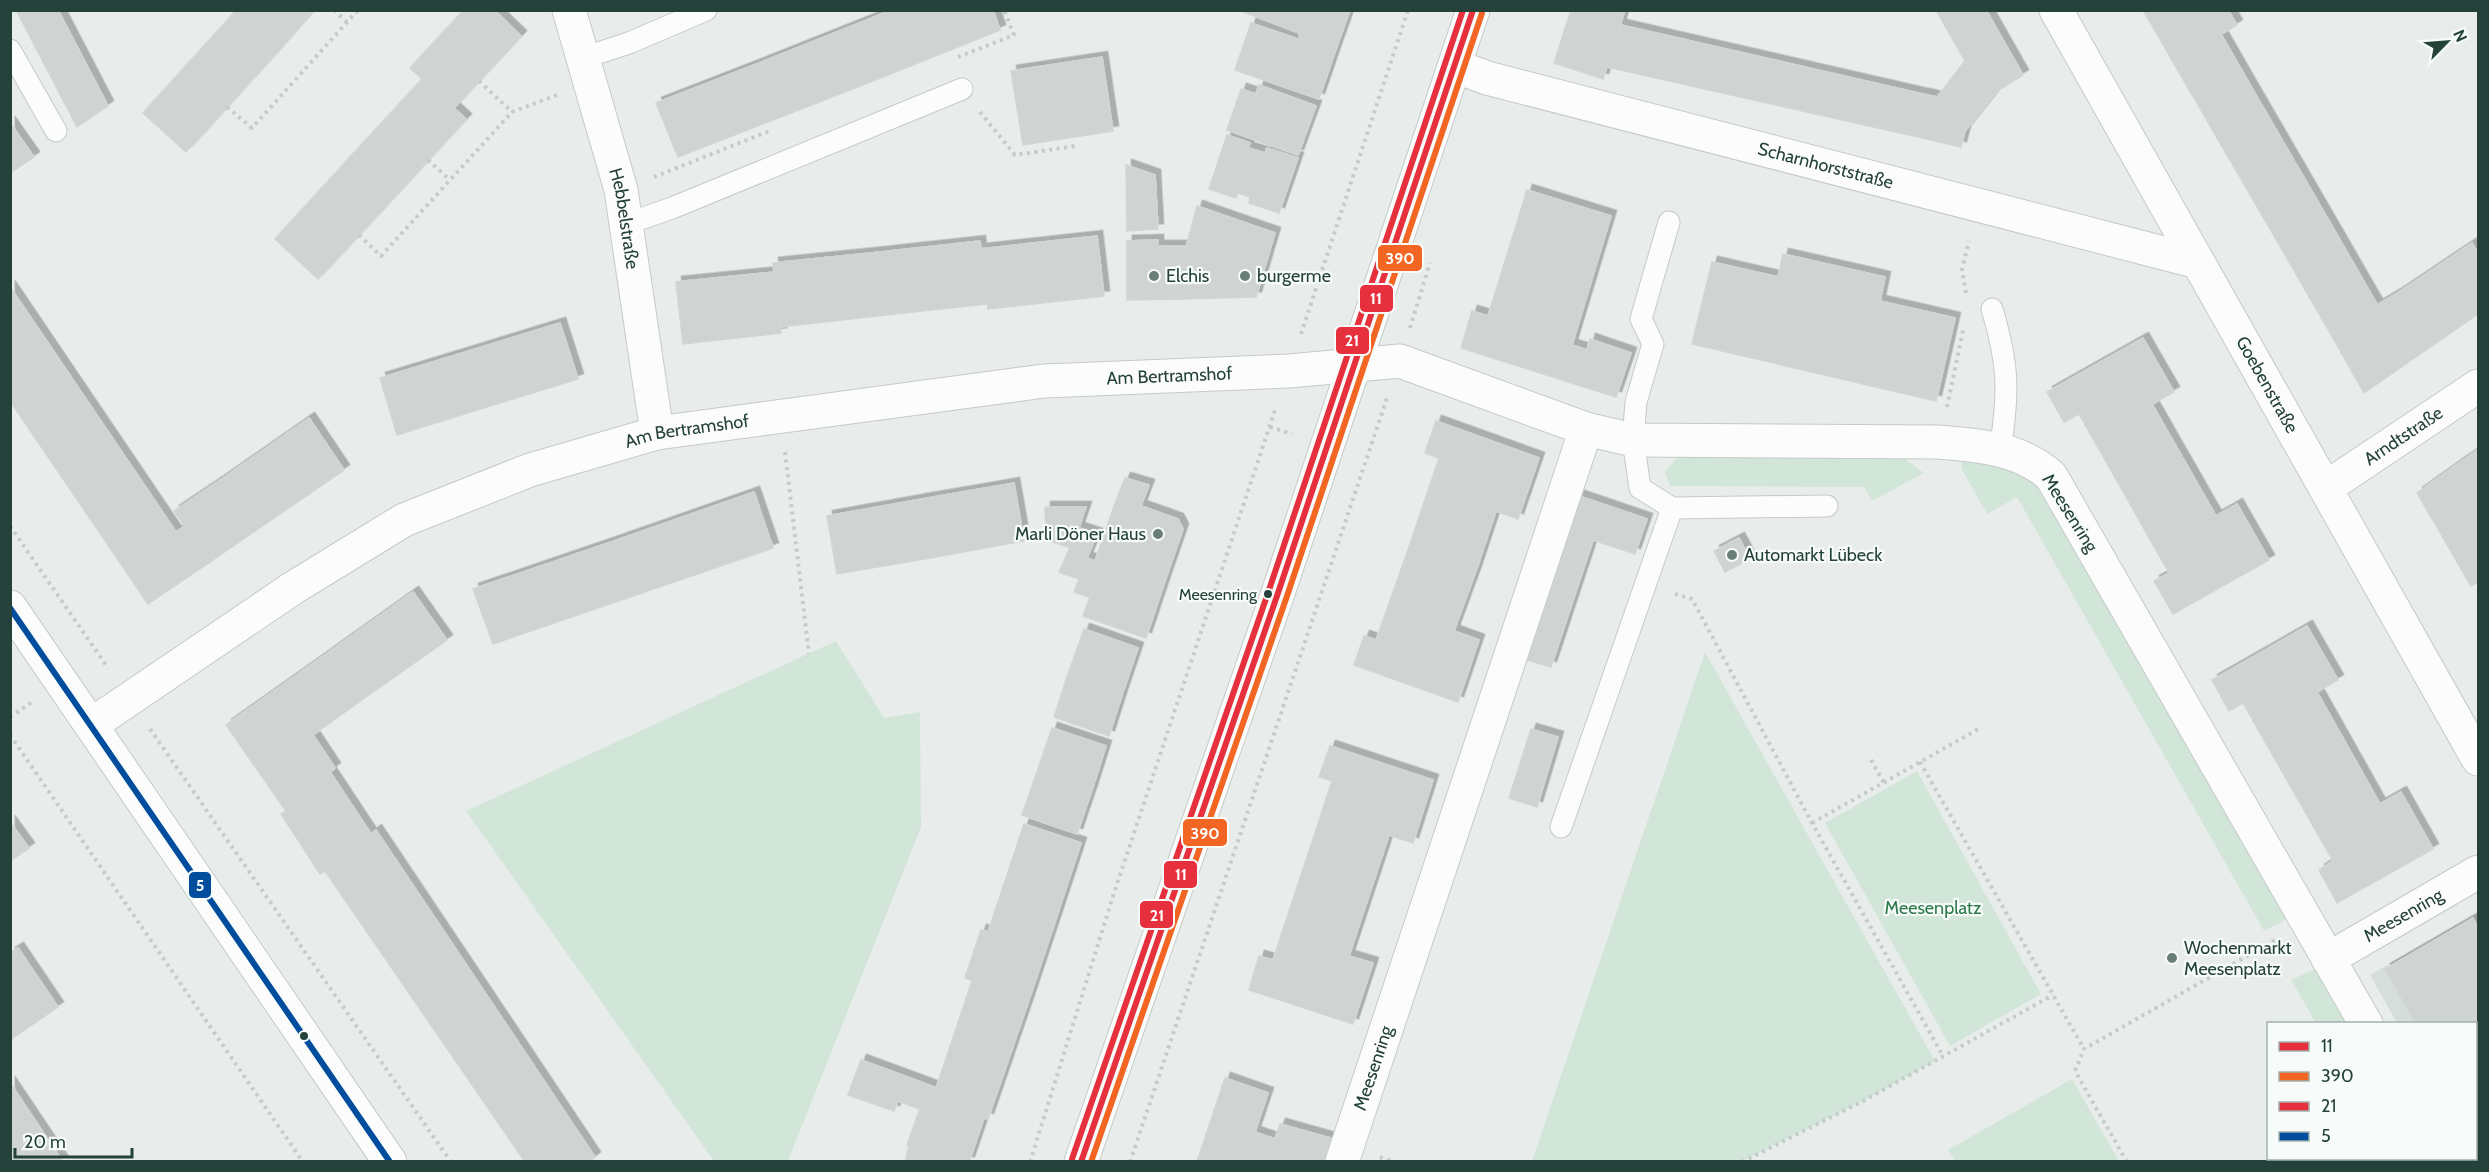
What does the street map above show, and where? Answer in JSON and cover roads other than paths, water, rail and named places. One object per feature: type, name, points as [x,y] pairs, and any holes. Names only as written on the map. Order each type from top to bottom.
[{"type":"street","name":"Hebbelstraße","points":[[569,10],[621,190],[657,433]]},
{"type":"street","points":[[1081,1161],[1473,10]]},
{"type":"street","name":"Goebenstraße","points":[[2056,10],[2327,487],[2478,759]]},
{"type":"street","name":"Scharnhorststraße","points":[[1455,66],[1487,78],[2198,262]]},
{"type":"street","name":"Meesenring","points":[[1354,364],[1400,361],[1586,429],[1633,440],[1937,442],[1970,444],[2031,459],[2051,476],[2365,1022]]},
{"type":"street","name":"Am Bertramshof","points":[[91,725],[293,588],[404,520],[530,470],[657,433],[1044,381],[1288,371],[1354,364]]},
{"type":"street","name":"Arndtstraße","points":[[2327,487],[2478,386]]},
{"type":"street","name":"Meesenring","points":[[1342,1161],[1586,429]]},
{"type":"street","points":[[16,625],[91,725],[390,1161]]},
{"type":"street","name":"Meesenring","points":[[2328,959],[2478,872]]},
{"type":"lane","points":[[587,71],[629,43],[706,10]]},
{"type":"lane","points":[[10,51],[56,131]]},
{"type":"lane","points":[[626,224],[672,208],[962,89]]},
{"type":"lane","points":[[1669,222],[1641,319],[1653,344],[1635,402],[1633,440],[1640,488],[1672,508],[1827,506]]},
{"type":"lane","points":[[1992,309],[2005,351],[2008,399],[2000,451]]},
{"type":"lane","points":[[1561,828],[1672,508]]},
{"type":"place","name":"Elchis","points":[[1154,276]]},
{"type":"place","name":"burgerme","points":[[1245,276]]},
{"type":"place","name":"Marli Döner Haus","points":[[1158,534]]},
{"type":"place","name":"Automarkt Lübeck","points":[[1732,555]]},
{"type":"place","name":"Meesenring","points":[[1268,594]]},
{"type":"place","name":"Wochenmarkt Meesenplatz","points":[[2172,958]]},
{"type":"park label","name":"Meesenplatz","points":[[1933,908]]}]
